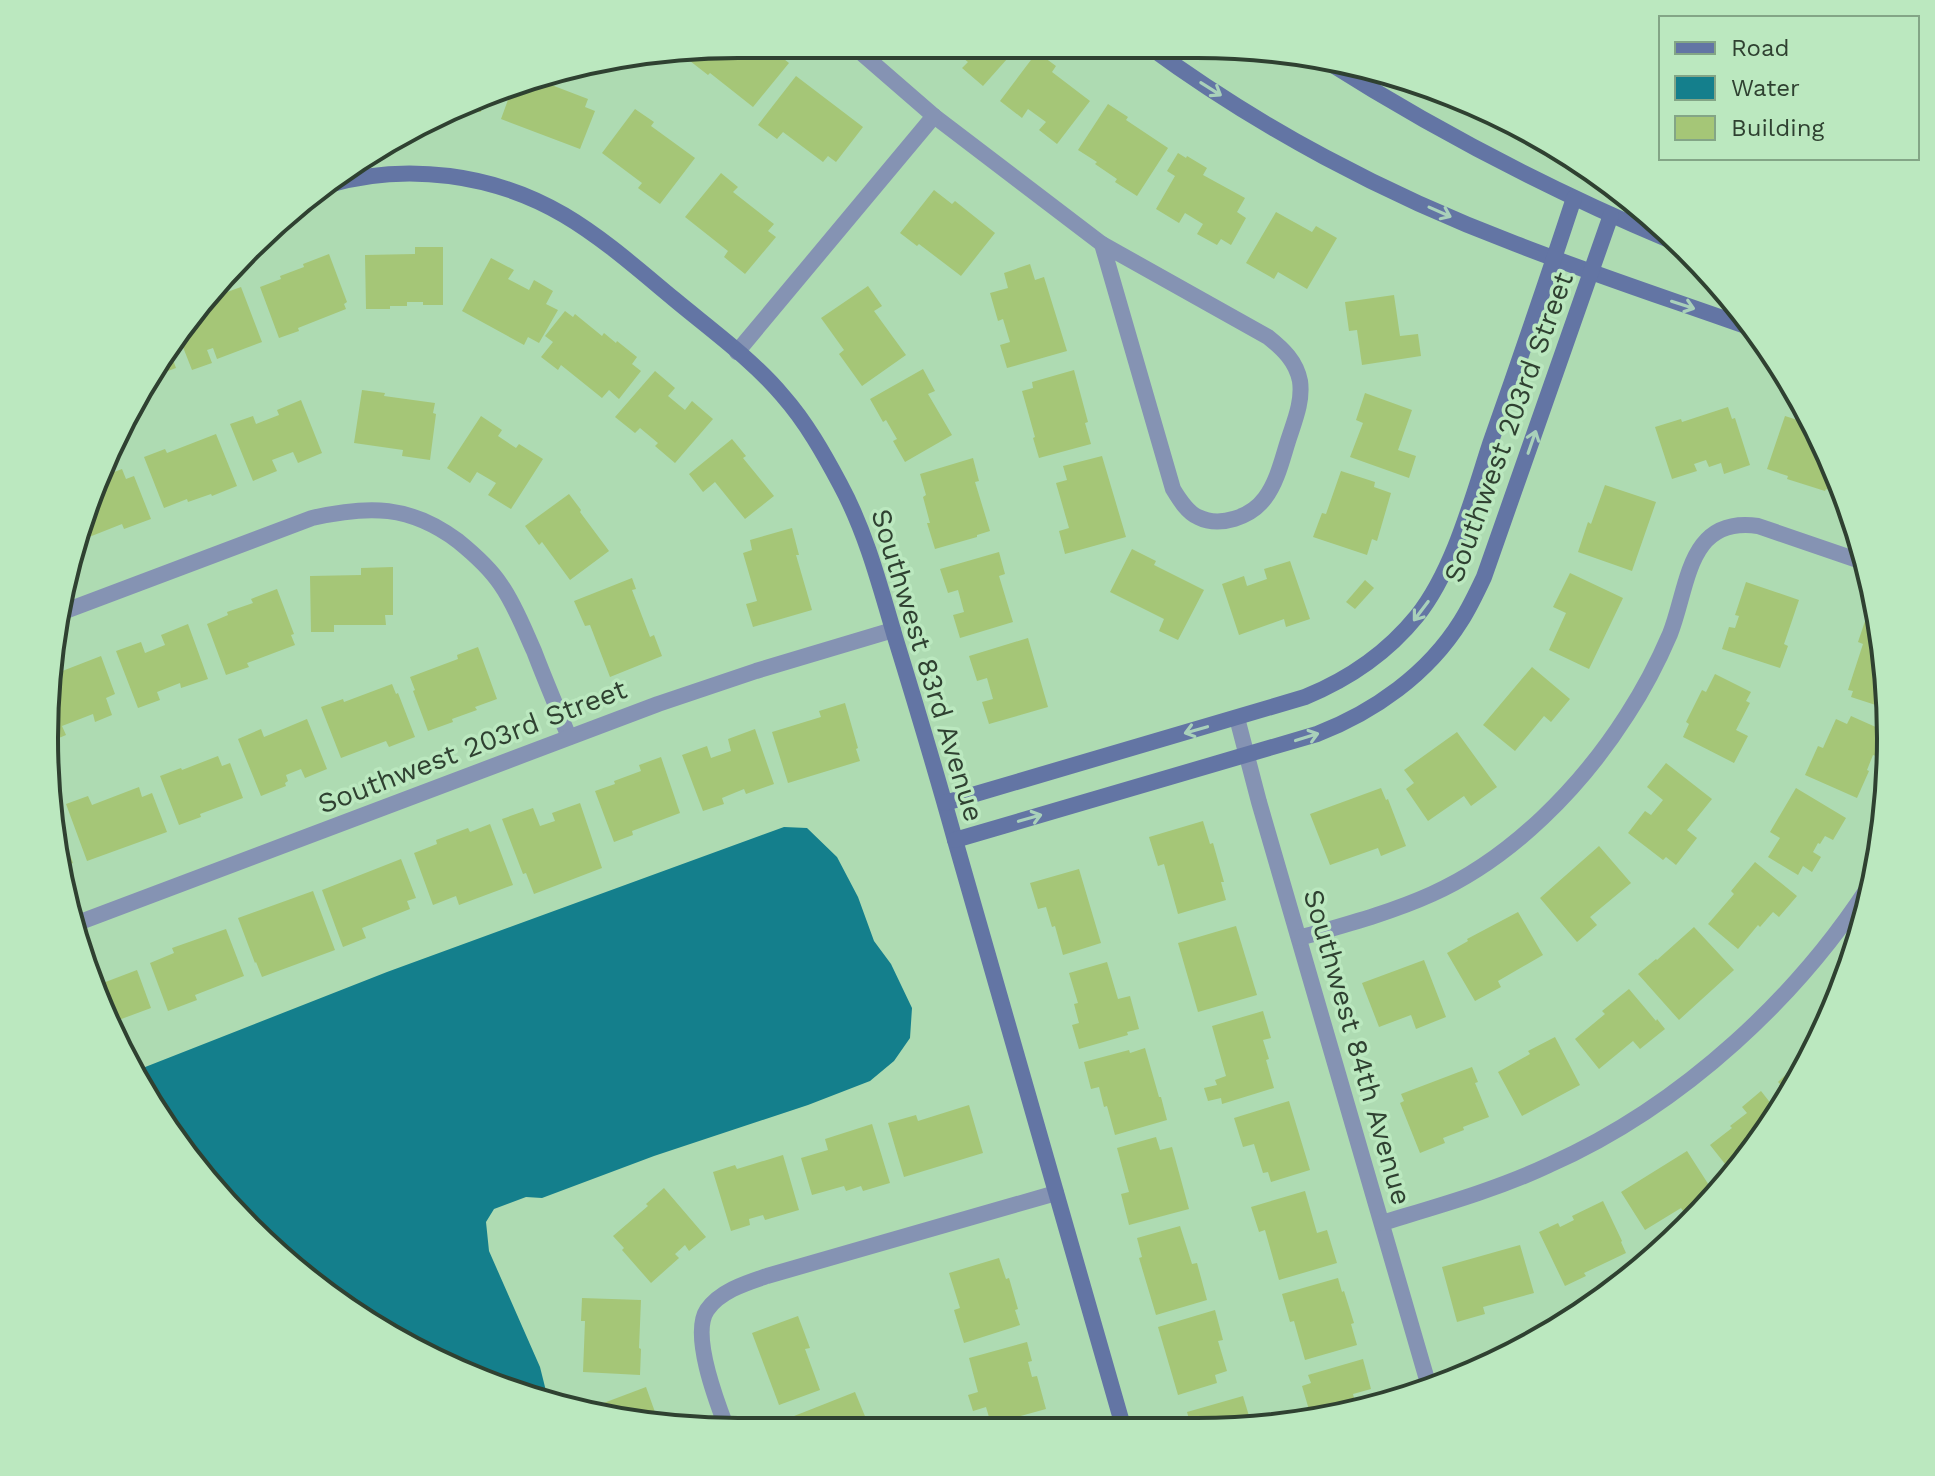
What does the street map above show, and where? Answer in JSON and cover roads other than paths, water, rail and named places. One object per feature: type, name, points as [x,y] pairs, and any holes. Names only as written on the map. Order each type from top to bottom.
[{"type":"street","points":[[867,58],[934,116],[1102,244],[1268,337],[1289,356],[1299,378],[1297,416],[1273,485],[1257,507],[1248,513],[1218,521],[1197,517],[1173,489],[1102,244]]},
{"type":"street","points":[[1166,58],[1203,84],[1332,161],[1416,202],[1591,273],[1735,322]]},
{"type":"street","points":[[1352,76],[1454,137],[1524,174],[1651,232]]},
{"type":"street","points":[[737,352],[934,116]]},
{"type":"street","name":"Southwest 83rd Avenue","points":[[352,179],[432,174],[476,180],[526,197],[560,213],[644,274],[781,392],[828,462],[863,536],[893,630],[1121,1418]]},
{"type":"street","name":"Southwest 203rd Street","points":[[945,803],[1305,697],[1346,679],[1403,632],[1431,597],[1452,552],[1574,198]]},
{"type":"street","name":"Southwest 203rd Street","points":[[955,840],[1335,727],[1383,701],[1435,656],[1470,606],[1496,547],[1611,215]]},
{"type":"street","points":[[70,609],[312,518],[387,510],[418,517],[448,534],[477,558],[500,583],[521,620],[569,737]]},
{"type":"street","points":[[1299,938],[1435,893],[1489,860],[1541,819],[1591,766],[1629,713],[1653,672],[1671,631],[1698,549],[1714,532],[1737,524],[1758,526],[1853,559]]},
{"type":"street","name":"Southwest 203rd Street","points":[[83,921],[692,691],[893,630]]},
{"type":"street","name":"Southwest 84th Avenue","points":[[1237,718],[1427,1378]]},
{"type":"street","points":[[1382,1223],[1551,1165],[1650,1108],[1731,1046],[1779,1001],[1857,903]]},
{"type":"street","points":[[723,1418],[703,1355],[702,1333],[705,1312],[718,1299],[751,1282],[1056,1193]]},
{"type":"water","points":[[784,827],[807,828],[837,857],[858,897],[874,941],[891,964],[912,1008],[910,1038],[894,1061],[870,1081],[542,1198],[526,1197],[494,1209],[486,1222],[489,1251],[540,1367],[546,1390],[437,1348],[398,1327],[324,1277],[257,1219],[227,1186],[173,1116],[143,1068],[387,972]]}]
